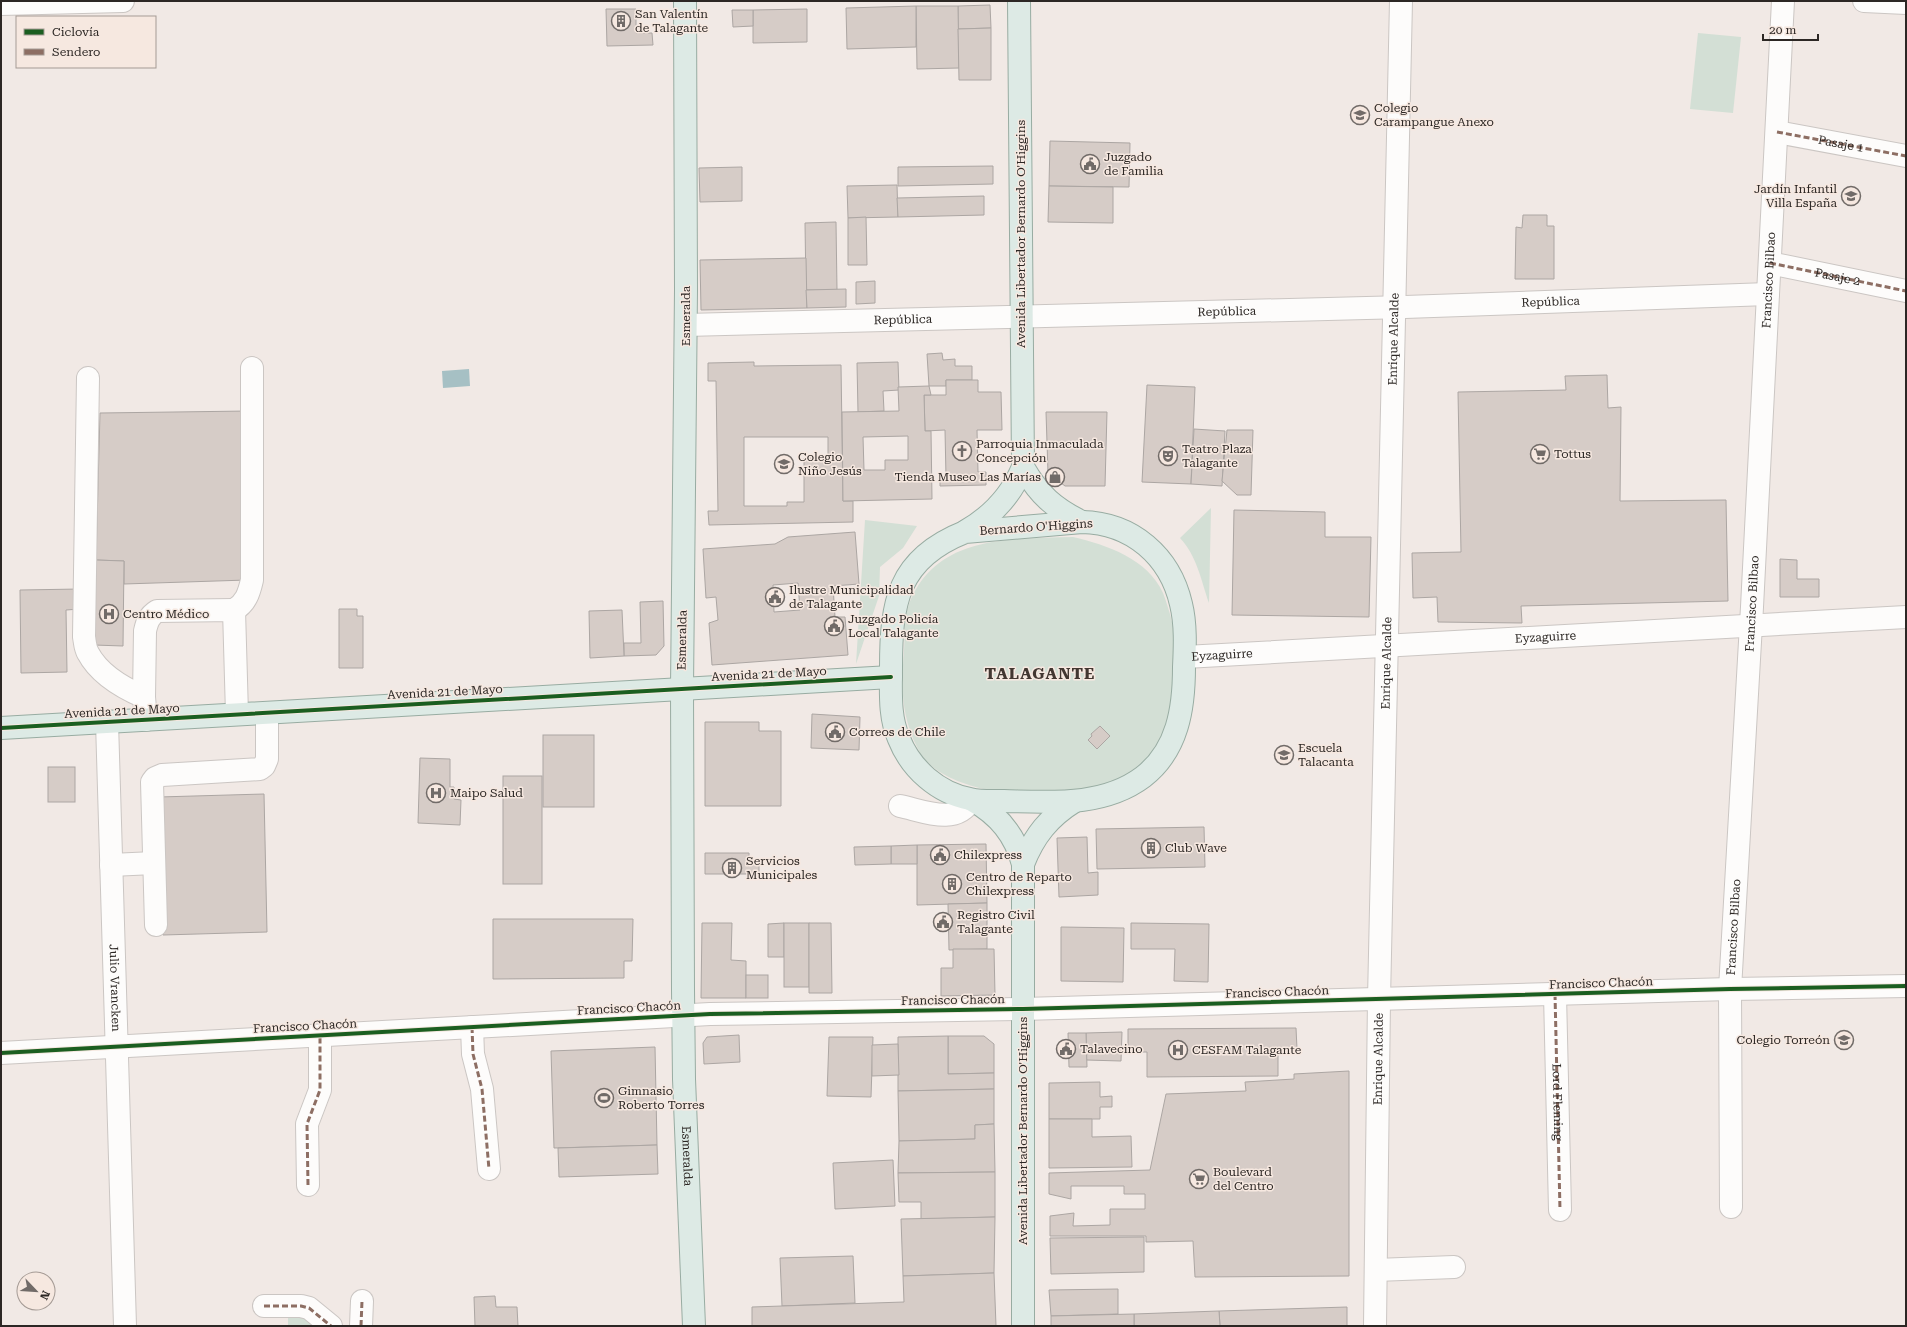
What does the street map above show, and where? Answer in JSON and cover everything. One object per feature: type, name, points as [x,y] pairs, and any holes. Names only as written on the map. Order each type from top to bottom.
[{"type":"main road","name":"Esmeralda","points":[[685,1],[686,325],[682,688],[683,1016],[694,1326]]},
{"type":"main road","name":"Avenida Libertador Bernardo O'Higgins","points":[[965,532],[979,524],[1004,500],[1018,479],[1023,467],[1019,1]]},
{"type":"main road","name":"Avenida Libertador Bernardo O'Higgins","points":[[1023,467],[1032,483],[1044,497],[1058,508],[1082,522]]},
{"type":"main road","name":"Bernardo O'Higgins","points":[[1082,522],[1101,523],[1124,531],[1149,546],[1164,563],[1172,576],[1182,606],[1185,657],[1184,691],[1180,719],[1170,744],[1162,757],[1142,778],[1109,794],[1075,801],[971,800],[940,787],[921,772],[907,756],[897,735],[893,722],[891,677],[893,615],[902,587],[916,564],[925,555],[937,545],[965,532],[1082,522]]},
{"type":"main road","name":"Avenida 21 de Mayo","points":[[1,728],[891,677]]},
{"type":"main road","name":"Avenida Libertador Bernardo O'Higgins","points":[[971,800],[996,816],[1006,826],[1020,851],[1023,864],[1023,1326]]},
{"type":"main road","name":"Avenida Libertador Bernardo O'Higgins","points":[[1023,864],[1031,845],[1043,827],[1063,808],[1075,801]]},
{"type":"street","points":[[1,4],[123,1]]},
{"type":"street","name":"Enrique Alcalde","points":[[1375,1326],[1378,999],[1401,1]]},
{"type":"street","name":"Francisco Bilbao","points":[[1731,1207],[1730,989],[1751,625],[1783,1]]},
{"type":"street","points":[[1864,1],[1906,3]]},
{"type":"street","name":"Pasaje 1","points":[[1777,132],[1906,156]]},
{"type":"street","name":"Pasaje 2","points":[[1770,263],[1906,291]]},
{"type":"street","name":"República","points":[[686,325],[1393,307],[1768,294]]},
{"type":"street","points":[[146,720],[144,697],[146,631],[147,622],[152,614],[158,611],[234,610],[242,606],[248,594],[252,580],[252,368]]},
{"type":"street","points":[[88,378],[84,638],[87,652],[96,665],[128,690],[144,697]]},
{"type":"street","points":[[234,610],[237,714]]},
{"type":"street","name":"Eyzaguirre","points":[[1185,657],[1906,616]]},
{"type":"street","points":[[156,925],[151,786],[155,778],[162,775],[260,768],[268,759],[267,713]]},
{"type":"street","name":"Julio Vrancken","points":[[107,722],[125,1326]]},
{"type":"street","points":[[900,806],[950,816],[962,812],[971,800]]},
{"type":"street","points":[[111,865],[154,863]]},
{"type":"street","name":"Francisco Chacón","points":[[1,1053],[683,1016],[1023,1009],[1730,989],[1906,986]]},
{"type":"street","name":"Lord Fleming","points":[[1555,994],[1560,1210]]},
{"type":"street","points":[[472,1027],[473,1054],[482,1089],[489,1169]]},
{"type":"street","points":[[308,1185],[307,1124],[321,1084],[320,1036]]},
{"type":"street","points":[[1376,1270],[1454,1267]]},
{"type":"street","points":[[361,1326],[362,1301]]},
{"type":"street","points":[[264,1306],[301,1306],[309,1308],[331,1326]]},
{"type":"shaded area","points":[[1698,33],[1741,37],[1733,113],[1690,109]]},
{"type":"shaded area","points":[[1211,508],[1209,603],[1195,560],[1180,538]]},
{"type":"shaded area","points":[[865,520],[917,526],[903,548],[880,567],[879,596],[856,664]]},
{"type":"shaded area","points":[[1073,537],[1112,549],[1137,562],[1156,581],[1163,593],[1174,628],[1177,653],[1171,711],[1167,726],[1157,746],[1146,761],[1127,776],[1105,787],[1094,789],[1065,793],[1016,794],[1003,793],[971,786],[950,778],[931,766],[924,758],[912,737],[905,713],[903,677],[906,617],[908,607],[920,583],[936,566],[955,553],[977,545],[1024,539]]},
{"type":"shaded area","points":[[306,1314],[319,1326],[288,1326],[288,1315]]},
{"type":"water","points":[[469,369],[470,386],[443,388],[442,371]]},
{"type":"building","points":[[990,5],[991,28],[958,29],[958,6]]},
{"type":"building","points":[[916,6],[958,6],[959,68],[917,69]]},
{"type":"building","points":[[916,6],[916,47],[847,49],[846,8]]},
{"type":"building","name":"San Valentín de Talagante","points":[[606,9],[636,9],[636,33],[652,33],[653,45],[607,46]]},
{"type":"building","points":[[807,9],[807,42],[753,43],[753,10]]},
{"type":"building","points":[[732,10],[753,10],[753,26],[733,27]]},
{"type":"building","points":[[991,28],[991,80],[959,80],[958,29]]},
{"type":"building","name":"Juzgado de Familia","points":[[1050,141],[1130,143],[1129,187],[1049,186]]},
{"type":"building","points":[[993,166],[993,184],[898,186],[898,167]]},
{"type":"building","points":[[742,167],[742,201],[700,202],[699,168]]},
{"type":"building","points":[[897,185],[898,217],[848,218],[847,186]]},
{"type":"building","points":[[1049,186],[1113,187],[1113,223],[1048,222]]},
{"type":"building","points":[[984,196],[984,215],[898,217],[897,198]]},
{"type":"building","points":[[1523,215],[1547,215],[1547,226],[1554,226],[1554,279],[1515,279],[1516,227],[1522,228]]},
{"type":"building","points":[[866,217],[867,265],[848,265],[848,218]]},
{"type":"building","points":[[836,222],[837,290],[806,290],[805,223]]},
{"type":"building","points":[[806,258],[807,308],[701,310],[700,260]]},
{"type":"building","points":[[875,281],[875,303],[856,304],[856,282]]},
{"type":"building","points":[[846,289],[846,307],[807,308],[806,290]]},
{"type":"building","points":[[942,353],[943,360],[955,359],[955,366],[972,366],[972,380],[946,380],[946,386],[929,386],[927,354]]},
{"type":"building","points":[[754,362],[754,366],[841,365],[843,501],[853,501],[853,522],[709,525],[708,511],[718,511],[716,381],[708,381],[708,363]],"holes":[[[744,437],[828,437],[828,458],[804,458],[804,502],[787,502],[787,506],[744,506]]]},
{"type":"building","points":[[898,362],[899,390],[883,391],[884,411],[858,412],[857,363]]},
{"type":"building","name":"Tottus","points":[[1607,375],[1608,408],[1621,407],[1620,501],[1726,500],[1728,601],[1521,606],[1522,623],[1438,622],[1437,597],[1413,598],[1412,553],[1461,552],[1458,392],[1566,390],[1565,376]]},
{"type":"building","name":"Parroquia Inmaculada Concepción","points":[[946,380],[978,380],[978,392],[1001,392],[1002,430],[977,430],[978,472],[986,472],[986,485],[940,486],[940,477],[946,477],[945,430],[925,431],[924,395],[946,395]]},
{"type":"building","name":"Teatro Plaza Talagante","points":[[1147,385],[1195,387],[1191,484],[1142,482]]},
{"type":"building","points":[[929,386],[931,395],[924,395],[925,431],[931,431],[932,499],[843,501],[842,412],[899,411],[898,387]],"holes":[[[908,436],[908,460],[885,460],[885,470],[864,470],[863,437]]]},
{"type":"building","points":[[248,411],[247,580],[124,584],[124,561],[96,560],[100,413]]},
{"type":"building","points":[[1046,412],[1107,412],[1105,486],[1065,486],[1048,473]]},
{"type":"building","points":[[1194,429],[1225,431],[1222,486],[1191,484]]},
{"type":"building","points":[[1227,430],[1253,430],[1251,495],[1237,495],[1222,481]]},
{"type":"building","points":[[1234,510],[1325,512],[1325,537],[1371,537],[1369,617],[1232,615]]},
{"type":"building","points":[[855,532],[859,584],[833,586],[835,617],[845,617],[848,655],[712,665],[709,623],[718,620],[716,597],[706,598],[703,549],[775,544],[788,537]],"holes":[[[798,583],[800,610],[774,612],[773,585]]]},
{"type":"building","points":[[1780,559],[1797,560],[1797,579],[1819,579],[1819,597],[1780,597]]},
{"type":"building","name":"Centro Médico","points":[[96,560],[124,561],[123,646],[94,645]]},
{"type":"building","points":[[80,589],[80,609],[66,610],[67,672],[21,673],[20,590]]},
{"type":"building","points":[[663,601],[664,646],[656,655],[624,656],[624,643],[641,643],[640,602]]},
{"type":"building","points":[[339,609],[357,609],[357,616],[363,616],[363,668],[339,668]]},
{"type":"building","points":[[622,610],[624,656],[590,658],[589,611]]},
{"type":"building","name":"Correos de Chile","points":[[812,714],[860,717],[859,750],[811,748]]},
{"type":"building","points":[[705,722],[759,722],[759,731],[781,731],[781,806],[705,806]]},
{"type":"building","points":[[1100,726],[1110,736],[1097,749],[1088,740],[1092,736],[1091,734]]},
{"type":"building","points":[[543,735],[594,735],[594,807],[543,807]]},
{"type":"building","name":"Maipo Salud","points":[[420,758],[450,759],[450,787],[454,787],[454,799],[461,800],[460,825],[418,823]]},
{"type":"building","points":[[48,767],[75,767],[75,802],[48,802]]},
{"type":"building","points":[[503,776],[542,776],[542,884],[503,884]]},
{"type":"building","points":[[264,794],[267,932],[163,935],[159,797]]},
{"type":"building","name":"Club Wave","points":[[1204,827],[1205,867],[1097,869],[1096,829]]},
{"type":"building","points":[[1087,837],[1088,873],[1098,872],[1098,895],[1059,897],[1057,838]]},
{"type":"building","name":"Centro de Reparto Chilexpress","points":[[986,844],[987,903],[917,905],[917,845]]},
{"type":"building","points":[[917,845],[917,864],[891,864],[891,846]]},
{"type":"building","points":[[891,846],[891,864],[855,865],[854,847]]},
{"type":"building","name":"Servicios Municipales","points":[[705,853],[749,853],[749,862],[759,862],[759,874],[705,874]]},
{"type":"building","points":[[987,903],[987,949],[949,950],[948,904]]},
{"type":"building","points":[[493,919],[633,919],[632,961],[624,961],[624,978],[493,979]]},
{"type":"building","points":[[702,923],[732,923],[731,960],[746,961],[746,998],[701,998]]},
{"type":"building","points":[[784,923],[784,957],[768,957],[768,924]]},
{"type":"building","points":[[784,923],[809,923],[809,987],[784,987]]},
{"type":"building","points":[[809,923],[831,923],[832,993],[809,993]]},
{"type":"building","points":[[1131,923],[1209,924],[1208,982],[1174,981],[1175,949],[1131,949]]},
{"type":"building","points":[[1061,927],[1124,928],[1123,982],[1061,981]]},
{"type":"building","points":[[953,949],[994,949],[995,995],[941,996],[941,968],[953,968]]},
{"type":"building","points":[[746,975],[768,975],[768,998],[746,998]]},
{"type":"building","points":[[1296,1028],[1297,1049],[1278,1049],[1278,1076],[1147,1077],[1147,1052],[1128,1052],[1128,1029]]},
{"type":"building","points":[[1122,1032],[1121,1061],[1086,1060],[1086,1033]]},
{"type":"building","points":[[1068,1033],[1086,1033],[1087,1067],[1069,1067]]},
{"type":"building","points":[[739,1035],[740,1062],[704,1064],[703,1043],[707,1037]]},
{"type":"building","points":[[948,1036],[984,1036],[994,1044],[994,1073],[948,1074]]},
{"type":"building","points":[[948,1036],[948,1074],[994,1073],[994,1089],[898,1091],[898,1037]]},
{"type":"building","points":[[829,1037],[873,1037],[871,1097],[827,1096]]},
{"type":"building","points":[[898,1044],[899,1075],[872,1076],[872,1045]]},
{"type":"building","name":"Gimnasio Roberto Torres","points":[[655,1047],[657,1145],[554,1148],[551,1051]]},
{"type":"building","name":"Boulevard del Centro","points":[[1349,1071],[1349,1276],[1195,1277],[1193,1241],[1146,1242],[1146,1236],[1050,1236],[1050,1216],[1074,1213],[1073,1226],[1110,1225],[1110,1209],[1145,1209],[1145,1194],[1124,1194],[1124,1186],[1071,1186],[1071,1199],[1049,1194],[1049,1173],[1150,1170],[1166,1094],[1246,1091],[1245,1082],[1294,1079],[1294,1074]]},
{"type":"building","points":[[1100,1082],[1100,1097],[1112,1096],[1112,1107],[1100,1107],[1100,1119],[1049,1119],[1049,1083]]},
{"type":"building","points":[[994,1089],[994,1124],[975,1125],[975,1139],[899,1141],[898,1091]]},
{"type":"building","points":[[1049,1119],[1092,1119],[1092,1137],[1131,1136],[1132,1167],[1049,1168]]},
{"type":"building","points":[[994,1124],[995,1172],[898,1173],[899,1141],[975,1139],[975,1125]]},
{"type":"building","points":[[657,1145],[658,1174],[559,1177],[558,1148]]},
{"type":"building","points":[[893,1160],[895,1206],[835,1209],[833,1163]]},
{"type":"building","points":[[995,1172],[995,1217],[921,1219],[921,1202],[899,1202],[898,1173]]},
{"type":"building","points":[[995,1217],[994,1273],[903,1276],[901,1219]]},
{"type":"building","points":[[1144,1237],[1144,1272],[1051,1274],[1050,1238]]},
{"type":"building","points":[[853,1256],[855,1303],[782,1306],[780,1258]]},
{"type":"building","points":[[994,1273],[996,1326],[752,1326],[752,1307],[904,1302],[903,1276]]},
{"type":"building","points":[[1118,1289],[1118,1314],[1051,1316],[1049,1290]]},
{"type":"building","points":[[495,1296],[496,1307],[517,1307],[518,1326],[475,1326],[474,1297]]},
{"type":"building","points":[[1347,1307],[1347,1326],[1220,1326],[1219,1311]]},
{"type":"building","points":[[1219,1311],[1220,1326],[1134,1326],[1134,1314]]},
{"type":"building","points":[[1134,1314],[1134,1326],[1051,1326],[1051,1316]]},
{"type":"marked path","points":[[1777,132],[1906,156]]},
{"type":"marked path","points":[[1770,263],[1906,291]]},
{"type":"marked path","points":[[1555,994],[1560,1210]]},
{"type":"marked path","points":[[472,1027],[473,1054],[482,1089],[489,1169]]},
{"type":"marked path","points":[[308,1185],[307,1124],[320,1090],[320,1036]]},
{"type":"marked path","points":[[361,1326],[362,1301]]},
{"type":"marked path","points":[[264,1306],[301,1306],[309,1308],[331,1326]]},
{"type":"cycle path","points":[[1,728],[891,677]]},
{"type":"cycle path","points":[[1,1053],[710,1014],[1023,1009],[1730,989],[1906,986]]},
{"type":"place","name":"San Valentín de Talagante","points":[[621,21]]},
{"type":"place","name":"Colegio Carampangue Anexo","points":[[1360,115]]},
{"type":"place","name":"Juzgado de Familia","points":[[1090,164]]},
{"type":"place","name":"Jardín Infantil Villa España","points":[[1851,196]]},
{"type":"place","name":"Parroquia Inmaculada Concepción","points":[[962,451]]},
{"type":"place","name":"Tottus","points":[[1540,454]]},
{"type":"place","name":"Teatro Plaza Talagante","points":[[1168,456]]},
{"type":"place","name":"Colegio Niño Jesús","points":[[784,464]]},
{"type":"place","name":"Tienda Museo Las Marías","points":[[1055,477]]},
{"type":"place","name":"Ilustre Municipalidad de Talagante","points":[[775,597]]},
{"type":"place","name":"Centro Médico","points":[[109,614]]},
{"type":"place","name":"Juzgado Policía Local Talagante","points":[[834,626]]},
{"type":"place","name":"Correos de Chile","points":[[835,732]]},
{"type":"place","name":"Escuela Talacanta","points":[[1284,755]]},
{"type":"place","name":"Maipo Salud","points":[[436,793]]},
{"type":"place","name":"Club Wave","points":[[1151,848]]},
{"type":"place","name":"Chilexpress","points":[[940,855]]},
{"type":"place","name":"Servicios Municipales","points":[[732,868]]},
{"type":"place","name":"Centro de Reparto Chilexpress","points":[[952,884]]},
{"type":"place","name":"Registro Civil Talagante","points":[[943,922]]},
{"type":"place","name":"Colegio Torreón","points":[[1844,1040]]},
{"type":"place","name":"Talavecino","points":[[1066,1049]]},
{"type":"place","name":"CESFAM Talagante","points":[[1178,1050]]},
{"type":"place","name":"Gimnasio Roberto Torres","points":[[604,1098]]},
{"type":"place","name":"Boulevard del Centro","points":[[1199,1179]]},
{"type":"district","name":"TALAGANTE","points":[[1040,673]]}]
